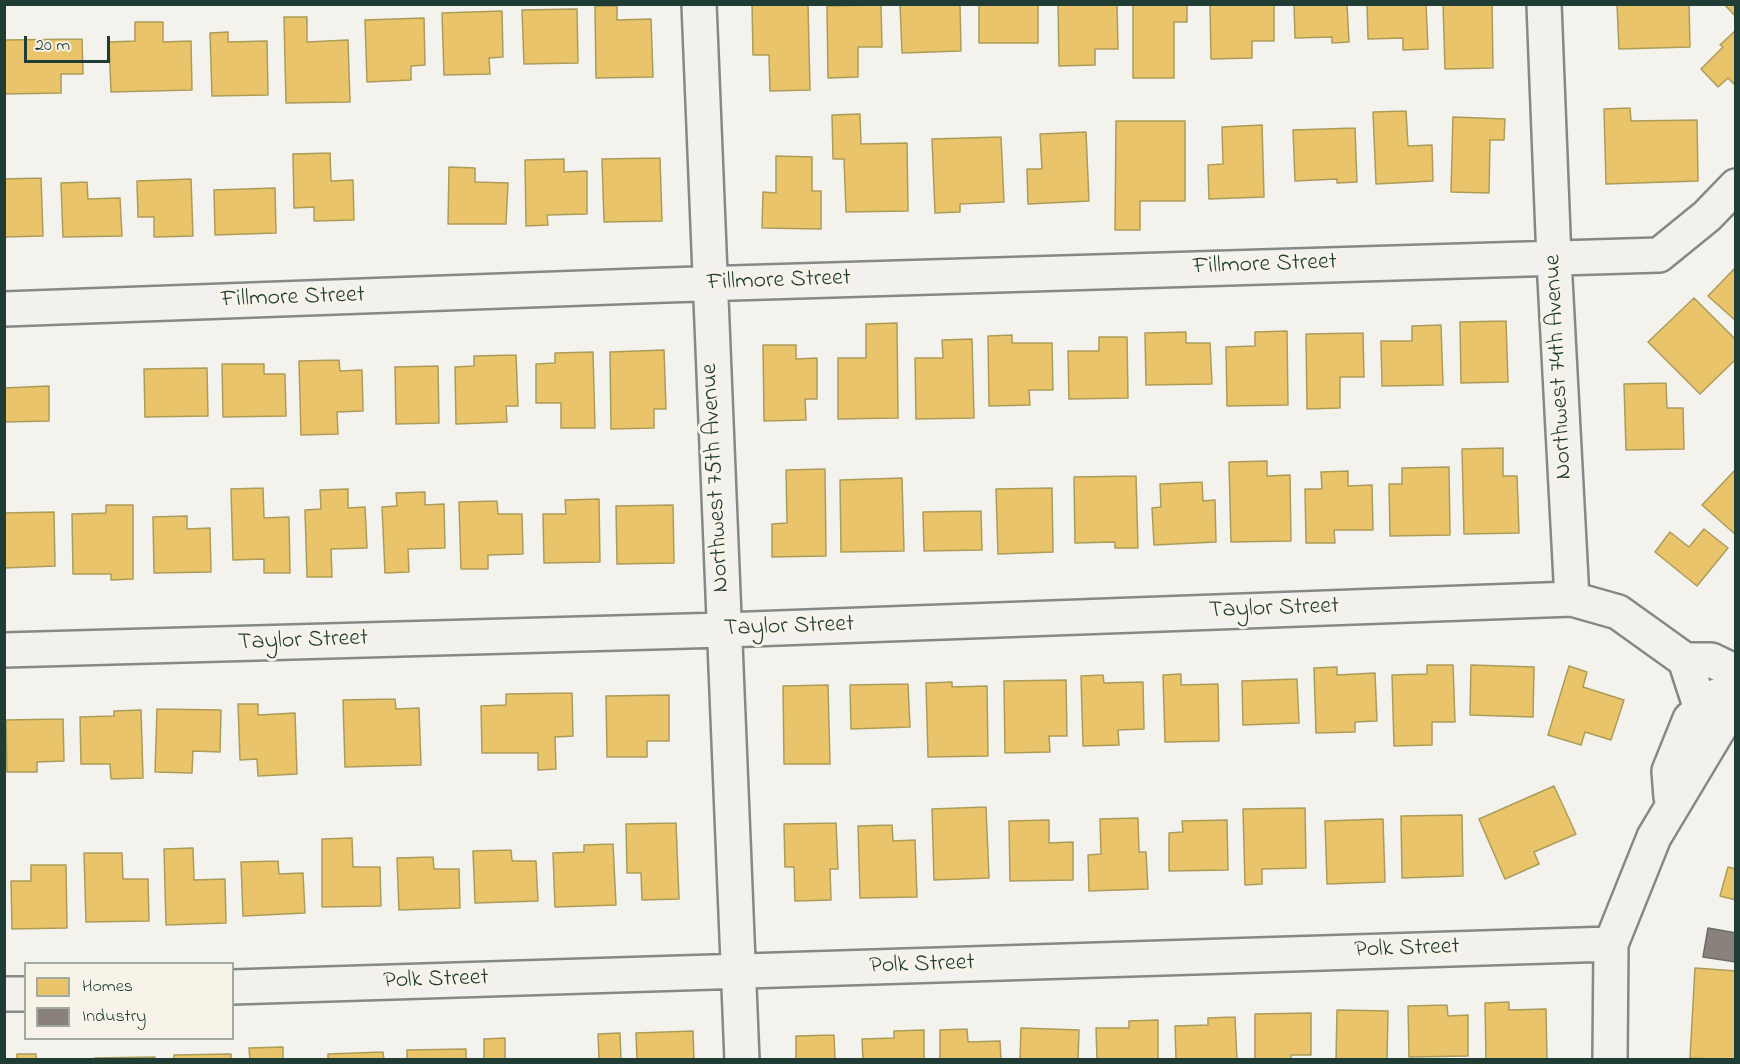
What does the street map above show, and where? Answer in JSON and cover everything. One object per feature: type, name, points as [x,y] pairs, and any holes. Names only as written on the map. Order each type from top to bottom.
[{"type":"street","name":"Northwest 75th Avenue","points":[[699,4],[742,1059]]},
{"type":"street","name":"Northwest 74th Avenue","points":[[1544,4],[1554,260],[1572,599]]},
{"type":"street","name":"Fillmore Street","points":[[4,309],[1659,255],[1707,216],[1736,186]]},
{"type":"street","name":"Taylor Street","points":[[4,650],[724,630],[1572,599]]},
{"type":"street","points":[[1572,599],[1618,612],[1685,660],[1712,660],[1736,672]]},
{"type":"street","points":[[1685,660],[1701,709]]},
{"type":"street","points":[[1671,807],[1669,771],[1690,719],[1736,679]]},
{"type":"street","points":[[1610,1059],[1611,944],[1654,837],[1736,700]]},
{"type":"street","name":"Polk Street","points":[[234,987],[1611,944]]},
{"type":"street","points":[[4,994],[24,993]]},
{"type":"building: Homes","points":[[752,4],[808,4],[810,90],[770,91],[769,55],[753,55]]},
{"type":"building: Homes","points":[[900,4],[960,4],[961,51],[902,53]]},
{"type":"building: Homes","points":[[979,4],[1038,4],[1038,43],[979,43]]},
{"type":"building: Homes","points":[[1058,4],[1117,4],[1118,49],[1095,49],[1095,65],[1059,66]]},
{"type":"building: Homes","points":[[1133,4],[1187,4],[1187,22],[1174,22],[1174,78],[1133,78]]},
{"type":"building: Homes","points":[[1210,4],[1274,4],[1274,41],[1252,41],[1252,58],[1211,59]]},
{"type":"building: Homes","points":[[1294,4],[1347,4],[1349,42],[1332,43],[1332,37],[1295,38]]},
{"type":"building: Homes","points":[[1367,4],[1426,4],[1428,49],[1403,50],[1403,38],[1368,39]]},
{"type":"building: Homes","points":[[1443,4],[1492,4],[1493,68],[1445,69]]},
{"type":"building: Homes","points":[[1617,4],[1689,4],[1690,47],[1619,49]]},
{"type":"building: Homes","points":[[1724,4],[1736,4],[1736,17]]},
{"type":"building: Homes","points":[[881,5],[882,47],[858,47],[858,77],[828,78],[827,6]]},
{"type":"building: Homes","points":[[595,6],[617,6],[617,20],[651,19],[653,77],[596,78]]},
{"type":"building: Homes","points":[[577,9],[578,63],[524,64],[522,10]]},
{"type":"building: Homes","points":[[502,11],[503,57],[489,58],[490,74],[444,75],[442,13]]},
{"type":"building: Homes","points":[[284,17],[307,17],[307,42],[348,40],[350,102],[286,103]]},
{"type":"building: Homes","points":[[424,18],[425,65],[411,66],[411,80],[367,82],[365,20]]},
{"type":"building: Homes","points":[[135,22],[163,22],[163,42],[191,41],[192,90],[111,92],[109,42],[135,41]]},
{"type":"building: Homes","points":[[1736,30],[1736,86],[1728,78],[1718,87],[1701,69],[1723,47],[1720,45]]},
{"type":"building: Homes","points":[[228,32],[228,42],[267,41],[268,95],[212,96],[210,33]]},
{"type":"building: Homes","points":[[82,39],[83,74],[61,74],[61,93],[4,94],[4,40]]},
{"type":"building: Homes","points":[[1630,108],[1631,121],[1697,120],[1698,181],[1606,184],[1604,109]]},
{"type":"building: Homes","points":[[1406,111],[1408,146],[1432,145],[1433,181],[1376,184],[1373,112]]},
{"type":"building: Homes","points":[[860,114],[861,144],[907,143],[908,211],[846,212],[844,159],[833,159],[832,115]]},
{"type":"building: Homes","points":[[1453,117],[1505,119],[1504,140],[1490,140],[1489,193],[1451,192]]},
{"type":"building: Homes","points":[[1116,121],[1185,121],[1185,201],[1140,201],[1140,230],[1115,230]]},
{"type":"building: Homes","points":[[1262,125],[1264,197],[1209,199],[1208,165],[1223,164],[1222,127]]},
{"type":"building: Homes","points":[[1355,128],[1357,182],[1337,183],[1337,179],[1295,181],[1293,130]]},
{"type":"building: Homes","points":[[1086,132],[1089,201],[1028,204],[1027,169],[1042,169],[1040,134]]},
{"type":"building: Homes","points":[[1001,137],[1004,202],[960,204],[960,212],[935,213],[932,139]]},
{"type":"building: Homes","points":[[330,153],[331,181],[353,180],[354,220],[314,221],[314,207],[294,208],[293,154]]},
{"type":"building: Homes","points":[[776,156],[812,157],[812,191],[821,191],[821,229],[762,228],[763,192],[776,193]]},
{"type":"building: Homes","points":[[660,158],[662,221],[604,222],[602,159]]},
{"type":"building: Homes","points":[[564,159],[564,172],[587,171],[587,214],[547,215],[548,225],[526,226],[525,160]]},
{"type":"building: Homes","points":[[449,167],[475,168],[475,182],[508,183],[506,224],[448,224]]},
{"type":"building: Homes","points":[[41,178],[43,236],[4,237],[4,179]]},
{"type":"building: Homes","points":[[191,179],[193,236],[154,237],[154,217],[138,217],[137,181]]},
{"type":"building: Homes","points":[[87,182],[88,199],[120,198],[122,236],[63,237],[61,183]]},
{"type":"building: Homes","points":[[275,188],[276,233],[215,235],[214,190]]},
{"type":"building: Homes","points":[[1736,267],[1736,321],[1708,296]]},
{"type":"building: Homes","points":[[1694,298],[1736,340],[1736,359],[1700,394],[1648,342]]},
{"type":"building: Homes","points":[[1506,321],[1508,382],[1461,383],[1460,322]]},
{"type":"building: Homes","points":[[897,323],[898,418],[838,419],[838,358],[866,358],[866,324]]},
{"type":"building: Homes","points":[[1441,325],[1443,385],[1382,386],[1381,341],[1412,341],[1412,326]]},
{"type":"building: Homes","points":[[1287,331],[1288,405],[1227,406],[1226,347],[1255,346],[1255,332]]},
{"type":"building: Homes","points":[[1186,332],[1186,343],[1210,343],[1212,384],[1146,385],[1145,333]]},
{"type":"building: Homes","points":[[1363,333],[1364,377],[1340,377],[1340,408],[1307,409],[1306,334]]},
{"type":"building: Homes","points":[[1012,335],[1012,343],[1052,343],[1053,390],[1029,390],[1030,405],[989,406],[988,336]]},
{"type":"building: Homes","points":[[1099,337],[1127,337],[1128,398],[1069,399],[1068,351],[1099,351]]},
{"type":"building: Homes","points":[[972,339],[974,418],[916,419],[915,358],[943,358],[942,340]]},
{"type":"building: Homes","points":[[763,345],[796,345],[796,359],[817,358],[817,399],[805,399],[806,420],[764,421]]},
{"type":"building: Homes","points":[[664,350],[666,409],[654,409],[654,428],[611,429],[610,352]]},
{"type":"building: Homes","points":[[593,352],[595,428],[561,428],[561,403],[536,403],[536,364],[555,363],[555,353]]},
{"type":"building: Homes","points":[[516,355],[518,406],[506,406],[507,422],[456,424],[455,367],[474,366],[474,356]]},
{"type":"building: Homes","points":[[339,360],[340,371],[362,370],[363,411],[337,412],[338,434],[301,435],[299,361]]},
{"type":"building: Homes","points":[[222,364],[264,364],[264,374],[285,374],[286,416],[223,417]]},
{"type":"building: Homes","points":[[438,366],[439,423],[396,424],[395,367]]},
{"type":"building: Homes","points":[[207,368],[208,416],[145,417],[144,369]]},
{"type":"building: Homes","points":[[1666,383],[1667,408],[1683,408],[1684,449],[1626,450],[1624,384]]},
{"type":"building: Homes","points":[[49,386],[49,421],[4,422],[4,388]]},
{"type":"building: Homes","points":[[1503,448],[1503,476],[1517,476],[1519,533],[1464,534],[1462,449]]},
{"type":"building: Homes","points":[[1267,461],[1267,476],[1290,475],[1291,541],[1231,542],[1229,462]]},
{"type":"building: Homes","points":[[1449,467],[1450,535],[1390,536],[1389,484],[1402,484],[1402,468]]},
{"type":"building: Homes","points":[[825,469],[826,556],[772,557],[772,524],[787,523],[786,470]]},
{"type":"building: Homes","points":[[1736,469],[1736,535],[1702,505]]},
{"type":"building: Homes","points":[[1348,471],[1348,486],[1372,485],[1373,530],[1334,530],[1335,543],[1306,543],[1305,489],[1322,489],[1321,472]]},
{"type":"building: Homes","points":[[1136,476],[1138,548],[1115,548],[1115,542],[1075,543],[1074,477]]},
{"type":"building: Homes","points":[[902,478],[904,551],[841,552],[840,480]]},
{"type":"building: Homes","points":[[1202,482],[1203,501],[1215,500],[1216,542],[1154,545],[1152,508],[1161,507],[1160,484]]},
{"type":"building: Homes","points":[[263,488],[264,518],[289,517],[290,573],[264,573],[264,559],[233,560],[231,489]]},
{"type":"building: Homes","points":[[1052,488],[1053,552],[998,554],[996,489]]},
{"type":"building: Homes","points":[[348,489],[348,508],[365,507],[367,548],[331,549],[332,577],[307,577],[305,510],[321,509],[320,490]]},
{"type":"building: Homes","points":[[425,492],[425,505],[444,504],[445,548],[408,549],[409,572],[385,573],[382,507],[397,506],[396,493]]},
{"type":"building: Homes","points":[[599,499],[600,562],[544,563],[543,514],[566,514],[565,500]]},
{"type":"building: Homes","points":[[497,501],[498,514],[522,514],[523,554],[488,555],[488,569],[461,569],[459,502]]},
{"type":"building: Homes","points":[[106,505],[133,505],[133,579],[111,580],[111,574],[73,574],[72,514],[106,513]]},
{"type":"building: Homes","points":[[673,505],[674,563],[617,564],[616,506]]},
{"type":"building: Homes","points":[[981,511],[982,550],[924,551],[923,512]]},
{"type":"building: Homes","points":[[54,512],[55,566],[4,568],[4,513]]},
{"type":"building: Homes","points":[[187,516],[187,529],[210,528],[211,572],[154,573],[153,517]]},
{"type":"building: Homes","points":[[1704,529],[1728,548],[1697,586],[1655,552],[1670,532],[1689,547]]},
{"type":"building: Homes","points":[[1427,665],[1453,665],[1455,722],[1432,722],[1432,745],[1394,746],[1392,675],[1427,674]]},
{"type":"building: Homes","points":[[1471,665],[1534,667],[1533,717],[1470,715]]},
{"type":"building: Homes","points":[[1569,666],[1587,672],[1583,687],[1624,700],[1611,740],[1585,732],[1581,745],[1548,735]]},
{"type":"building: Homes","points":[[1337,667],[1337,675],[1375,673],[1377,721],[1355,722],[1355,732],[1316,733],[1314,668]]},
{"type":"building: Homes","points":[[1181,674],[1181,685],[1218,684],[1219,741],[1165,742],[1163,675]]},
{"type":"building: Homes","points":[[1103,675],[1104,683],[1143,682],[1144,729],[1118,730],[1119,745],[1083,746],[1081,676]]},
{"type":"building: Homes","points":[[1297,679],[1299,723],[1243,725],[1242,681]]},
{"type":"building: Homes","points":[[1066,680],[1067,736],[1049,736],[1050,752],[1005,753],[1004,681]]},
{"type":"building: Homes","points":[[952,682],[952,687],[987,686],[988,756],[928,757],[926,683]]},
{"type":"building: Homes","points":[[908,684],[910,727],[851,729],[850,685]]},
{"type":"building: Homes","points":[[828,685],[830,764],[784,764],[783,686]]},
{"type":"building: Homes","points":[[572,693],[573,736],[555,737],[556,769],[538,770],[538,753],[482,753],[481,706],[506,705],[506,694]]},
{"type":"building: Homes","points":[[669,695],[669,741],[647,741],[647,757],[607,757],[606,696]]},
{"type":"building: Homes","points":[[395,699],[396,709],[419,708],[421,765],[345,767],[343,700]]},
{"type":"building: Homes","points":[[238,704],[258,704],[258,715],[295,713],[297,774],[258,776],[257,759],[240,760]]},
{"type":"building: Homes","points":[[157,709],[221,710],[220,752],[193,751],[192,773],[155,772]]},
{"type":"building: Homes","points":[[141,710],[143,778],[111,779],[110,764],[81,764],[80,717],[114,716],[114,711]]},
{"type":"building: Homes","points":[[63,719],[64,761],[37,762],[37,772],[7,772],[6,720]]},
{"type":"building: Homes","points":[[1554,786],[1576,834],[1534,852],[1539,864],[1505,879],[1479,819]]},
{"type":"building: Homes","points":[[986,807],[989,878],[934,880],[932,809]]},
{"type":"building: Homes","points":[[1305,808],[1306,868],[1262,869],[1262,884],[1245,885],[1243,809]]},
{"type":"building: Homes","points":[[1462,815],[1463,876],[1402,878],[1401,816]]},
{"type":"building: Homes","points":[[1138,818],[1139,852],[1146,852],[1148,889],[1089,891],[1088,855],[1101,854],[1100,819]]},
{"type":"building: Homes","points":[[1383,819],[1385,882],[1327,884],[1325,821]]},
{"type":"building: Homes","points":[[1049,820],[1049,843],[1073,842],[1073,880],[1010,881],[1009,821]]},
{"type":"building: Homes","points":[[1227,820],[1228,870],[1169,871],[1169,833],[1183,832],[1182,821]]},
{"type":"building: Homes","points":[[676,823],[679,899],[642,900],[641,873],[627,873],[626,824]]},
{"type":"building: Homes","points":[[836,823],[838,869],[830,869],[831,900],[795,901],[794,867],[785,867],[784,824]]},
{"type":"building: Homes","points":[[892,825],[893,841],[915,840],[917,897],[860,898],[858,826]]},
{"type":"building: Homes","points":[[352,838],[353,867],[380,867],[381,906],[322,907],[322,839]]},
{"type":"building: Homes","points":[[613,844],[616,905],[555,907],[553,853],[584,852],[584,845]]},
{"type":"building: Homes","points":[[193,848],[194,880],[225,879],[226,923],[166,925],[164,849]]},
{"type":"building: Homes","points":[[511,850],[512,861],[536,861],[538,901],[475,903],[473,851]]},
{"type":"building: Homes","points":[[84,853],[122,853],[123,879],[148,879],[149,921],[86,922]]},
{"type":"building: Homes","points":[[433,857],[434,869],[459,869],[460,908],[399,910],[397,858]]},
{"type":"building: Homes","points":[[278,861],[279,874],[303,873],[305,913],[243,916],[241,862]]},
{"type":"building: Homes","points":[[31,865],[66,865],[67,928],[12,929],[11,881],[31,881]]},
{"type":"building: Homes","points":[[1728,867],[1736,869],[1736,900],[1720,896]]},
{"type":"building: Homes","points":[[1695,968],[1736,971],[1736,1060],[1690,1058]]},
{"type":"building: Homes","points":[[1509,1002],[1509,1010],[1546,1009],[1547,1060],[1486,1060],[1485,1003]]},
{"type":"building: Homes","points":[[1447,1005],[1448,1016],[1468,1015],[1468,1056],[1409,1057],[1408,1006]]},
{"type":"building: Homes","points":[[1337,1010],[1388,1011],[1387,1060],[1336,1060]]},
{"type":"building: Homes","points":[[1311,1013],[1311,1055],[1291,1055],[1291,1060],[1255,1060],[1255,1014]]},
{"type":"building: Homes","points":[[1235,1017],[1237,1060],[1176,1060],[1175,1026],[1208,1025],[1208,1018]]},
{"type":"building: Homes","points":[[1158,1020],[1158,1060],[1097,1060],[1096,1028],[1129,1028],[1129,1021]]},
{"type":"building: Homes","points":[[1021,1028],[1079,1030],[1078,1060],[1020,1060]]},
{"type":"building: Homes","points":[[967,1029],[968,1042],[1000,1041],[1001,1060],[940,1060],[940,1030]]},
{"type":"building: Homes","points":[[924,1030],[924,1060],[863,1060],[862,1039],[894,1038],[894,1031]]},
{"type":"building: Homes","points":[[693,1031],[694,1060],[637,1060],[636,1033]]},
{"type":"building: Homes","points":[[620,1033],[621,1060],[587,1060],[599,1059],[598,1034]]},
{"type":"building: Homes","points":[[834,1035],[835,1060],[796,1060],[796,1036]]},
{"type":"building: Homes","points":[[505,1038],[505,1060],[484,1060],[484,1039]]},
{"type":"building: Homes","points":[[283,1047],[283,1059],[309,1060],[250,1060],[249,1048]]},
{"type":"building: Homes","points":[[466,1049],[466,1060],[407,1060],[407,1050]]},
{"type":"building: Homes","points":[[383,1052],[384,1060],[328,1060],[328,1054]]},
{"type":"building: Homes","points":[[17,1054],[36,1054],[36,1060],[17,1060]]},
{"type":"building: Homes","points":[[231,1054],[231,1060],[174,1060],[174,1055]]},
{"type":"building: Homes","points":[[155,1057],[155,1060],[95,1060],[95,1058]]},
{"type":"building: Industry","points":[[1708,928],[1736,933],[1736,962],[1703,957]]}]
